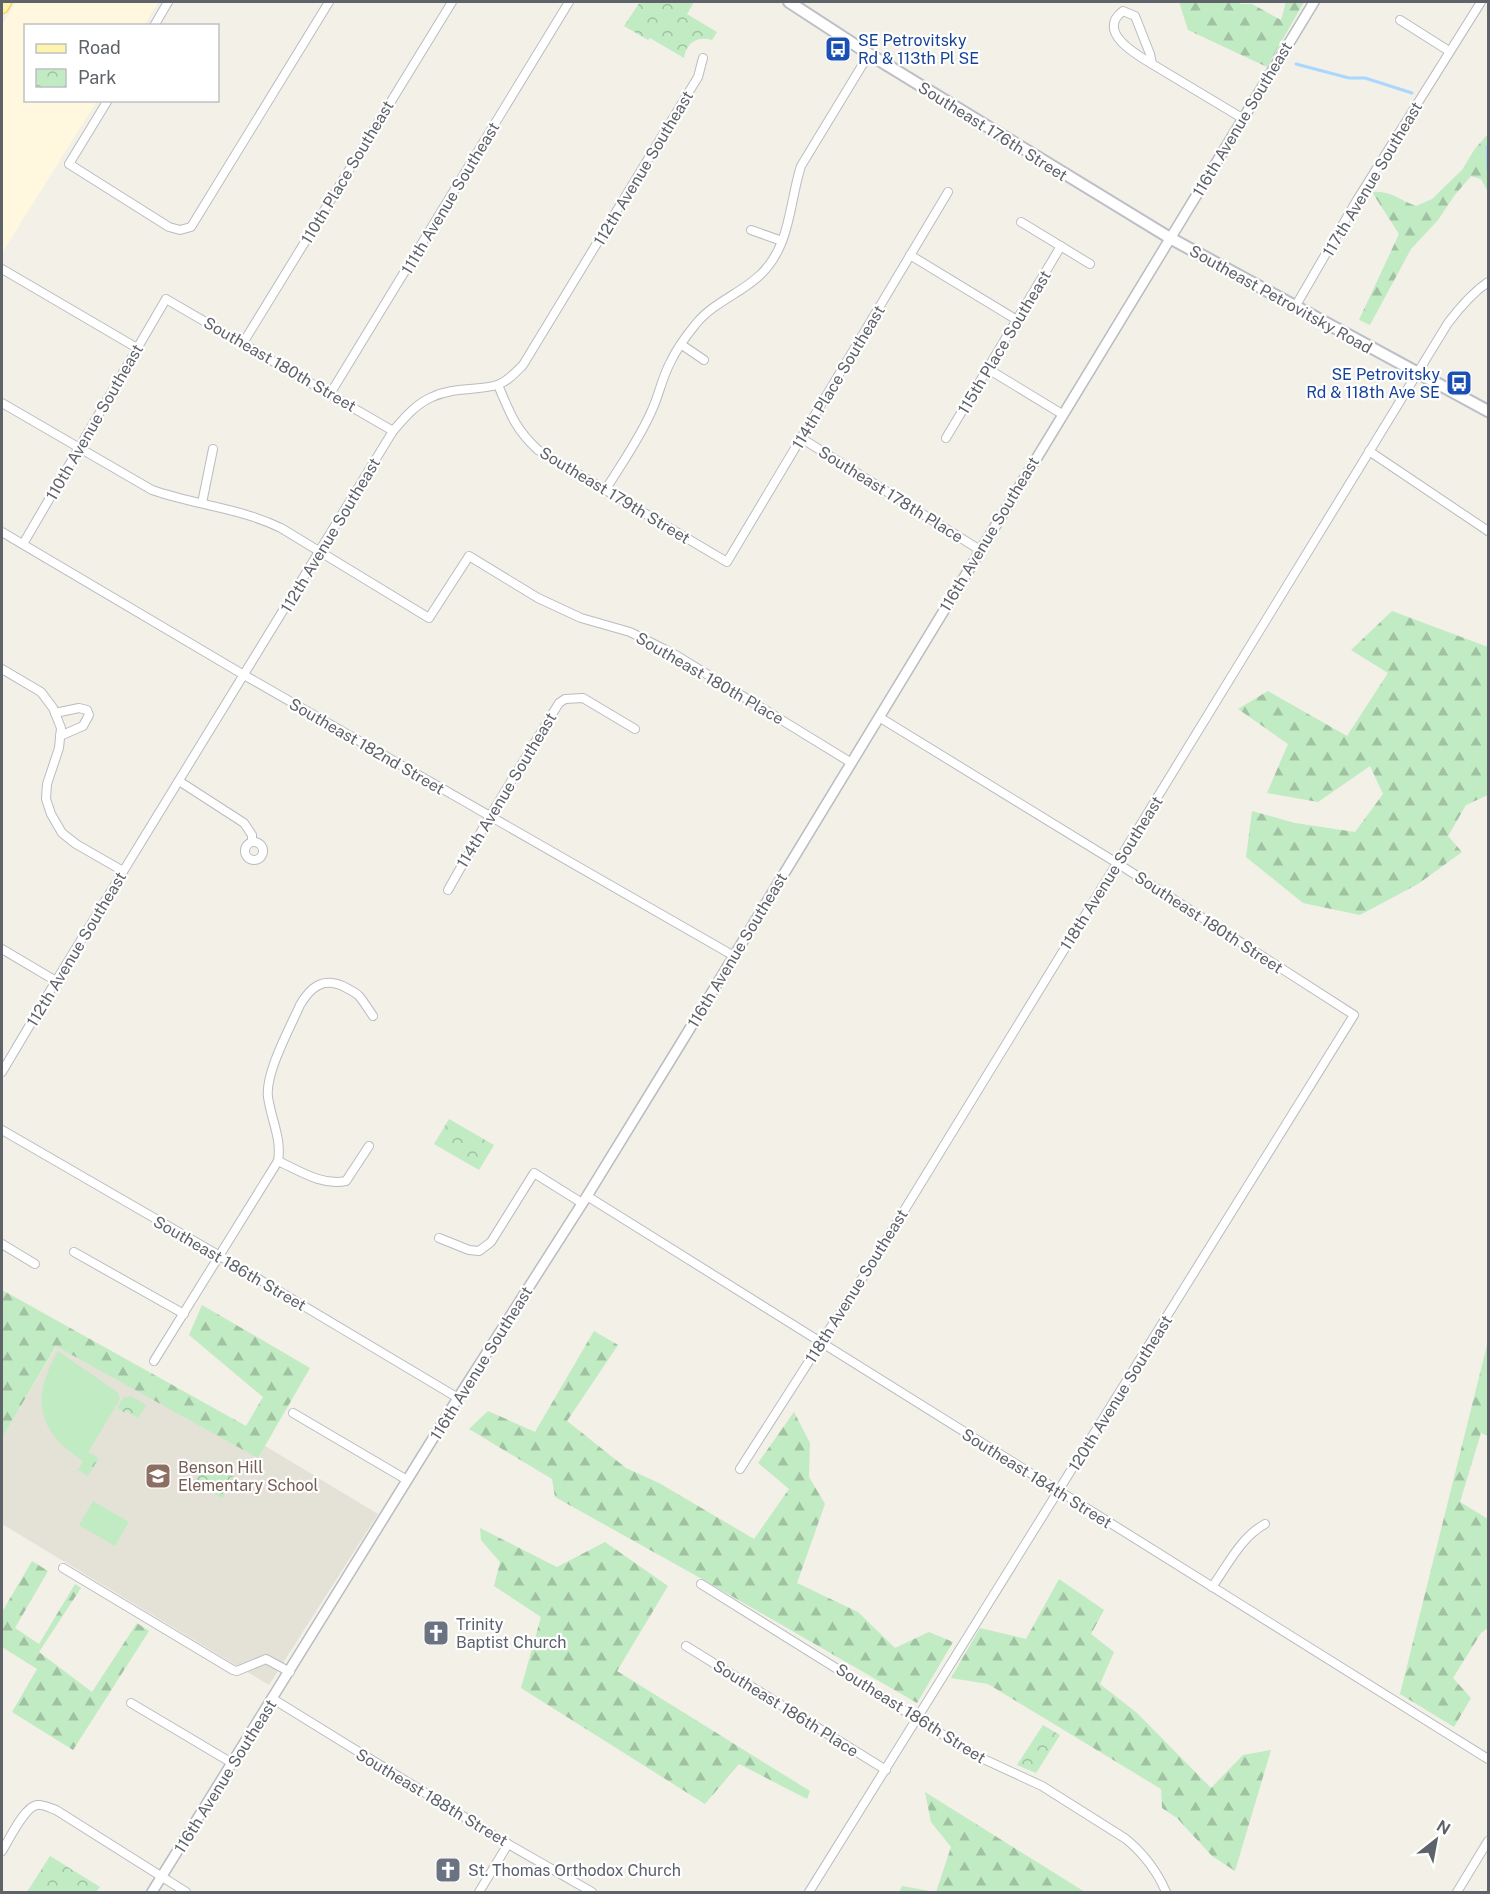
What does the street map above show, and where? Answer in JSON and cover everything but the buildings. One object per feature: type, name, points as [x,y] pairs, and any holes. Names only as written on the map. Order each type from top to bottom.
[{"type":"main road","points":[[2,7],[5,2]]},
{"type":"main road","name":"Southeast 176th Street","points":[[789,2],[868,54],[1170,238]]},
{"type":"main road","name":"Southeast Petrovitsky Road","points":[[1170,238],[1488,411]]},
{"type":"street","points":[[155,24],[168,2]]},
{"type":"street","points":[[107,102],[69,164],[169,227],[180,230],[191,227],[329,2]]},
{"type":"street","name":"110th Place Southeast","points":[[243,343],[452,2]]},
{"type":"street","name":"111th Avenue Southeast","points":[[330,394],[569,2]]},
{"type":"street","name":"116th Avenue Southeast","points":[[152,1893],[734,956],[1314,2]]},
{"type":"street","name":"117th Avenue Southeast","points":[[1295,307],[1357,200],[1481,2]]},
{"type":"street","points":[[1152,64],[1135,16],[1123,11],[1116,16],[1114,32],[1125,45],[1152,64],[1242,118]]},
{"type":"street","points":[[1400,20],[1449,51]]},
{"type":"street","points":[[606,489],[652,411],[670,363],[696,324],[713,307],[760,275],[774,257],[792,211],[801,166],[868,54]]},
{"type":"street","name":"112th Avenue Southeast","points":[[2,1072],[393,430],[412,410],[432,397],[456,389],[498,385],[510,378],[523,365],[698,77],[703,58]]},
{"type":"street","name":"114th Place Southeast","points":[[727,562],[948,192]]},
{"type":"street","points":[[1021,222],[1090,264]]},
{"type":"street","points":[[751,230],[782,241]]},
{"type":"street","name":"115th Place Southeast","points":[[946,438],[1061,246]]},
{"type":"street","points":[[910,255],[1017,320]]},
{"type":"street","points":[[2,269],[137,348]]},
{"type":"street","name":"118th Avenue Southeast","points":[[740,1469],[872,1263],[1448,323],[1463,304],[1488,282]]},
{"type":"street","name":"Southeast 180th Street","points":[[166,299],[393,430]]},
{"type":"street","name":"110th Avenue Southeast","points":[[23,544],[166,299]]},
{"type":"street","points":[[682,345],[704,360]]},
{"type":"street","points":[[988,369],[1062,414]]},
{"type":"street","name":"Southeast 179th Street","points":[[498,385],[523,436],[538,450],[727,562]]},
{"type":"street","points":[[2,403],[152,490],[258,517],[320,551]]},
{"type":"street","name":"Southeast 178th Place","points":[[801,438],[980,550]]},
{"type":"street","points":[[202,503],[213,448]]},
{"type":"street","points":[[1368,451],[1488,531]]},
{"type":"street","name":"Southeast 182nd Street","points":[[2,532],[244,675],[734,956]]},
{"type":"street","name":"Southeast 180th Place","points":[[320,551],[429,618],[469,556],[538,598],[581,618],[630,632],[674,654],[850,762]]},
{"type":"street","points":[[2,669],[41,692],[56,713],[61,728],[59,748],[47,784],[46,799],[51,814],[62,832],[76,844],[123,872]]},
{"type":"street","name":"114th Avenue Southeast","points":[[448,890],[489,816],[559,703],[565,699],[583,698],[635,729]]},
{"type":"street","points":[[56,713],[83,708],[89,715],[83,726],[60,736]]},
{"type":"street","name":"Southeast 180th Street","points":[[879,717],[1117,863],[1354,1015]]},
{"type":"street","points":[[180,781],[244,823],[252,835],[252,841]]},
{"type":"street","points":[[2,949],[56,981]]},
{"type":"street","points":[[154,1361],[278,1161],[280,1149],[268,1095],[269,1077],[300,1005],[317,985],[328,982],[336,983],[358,995],[373,1016]]},
{"type":"street","name":"120th Avenue Southeast","points":[[809,1893],[1354,1015]]},
{"type":"street","name":"Southeast 186th Street","points":[[2,1130],[220,1256],[458,1398]]},
{"type":"street","points":[[278,1161],[324,1182],[335,1183],[346,1181],[369,1146]]},
{"type":"street","name":"Southeast 184th Street","points":[[439,1238],[469,1250],[479,1251],[490,1242],[534,1173],[584,1199],[821,1343],[1488,1759]]},
{"type":"street","points":[[2,1244],[35,1264]]},
{"type":"street","points":[[74,1252],[184,1314]]},
{"type":"street","points":[[293,1413],[407,1480]]},
{"type":"street","points":[[1212,1587],[1245,1538],[1265,1524]]},
{"type":"street","points":[[63,1568],[233,1670],[237,1671],[267,1659],[290,1672]]},
{"type":"street","name":"Southeast 186th Street","points":[[701,1584],[977,1756],[1042,1786],[1126,1839],[1150,1863],[1160,1877],[1166,1893]]},
{"type":"street","name":"Southeast 186th Place","points":[[686,1647],[886,1770]]},
{"type":"street","name":"Southeast 188th Street","points":[[273,1700],[592,1893]]},
{"type":"street","points":[[131,1703],[232,1763]]},
{"type":"street","points":[[2,1851],[27,1809],[36,1805],[45,1806],[56,1810],[186,1893]]},
{"type":"street","points":[[1457,1893],[1488,1841]]},
{"type":"street","points":[[479,1893],[508,1844]]},
{"type":"shaded area","points":[[16,2],[159,2],[145,24],[24,24],[24,102],[96,102],[2,253],[2,25]]},
{"type":"shaded area","name":"Benson Hill Elementary School","points":[[68,1327],[378,1514],[269,1685],[2,1524],[2,1438]]},
{"type":"green space","points":[[640,2],[694,2],[687,14],[717,32],[712,40],[702,39],[690,44],[684,58],[624,26]]},
{"type":"green space","points":[[1179,2],[1252,4],[1281,20],[1286,2],[1304,2],[1267,67],[1188,30]]},
{"type":"green space","points":[[1488,136],[1488,192],[1481,179],[1471,176],[1438,220],[1411,249],[1370,325],[1359,320],[1399,234],[1372,192],[1389,194],[1416,206],[1432,199],[1462,170]]},
{"type":"green space","points":[[1392,611],[1488,647],[1488,795],[1466,805],[1448,836],[1462,852],[1418,884],[1360,915],[1303,903],[1246,857],[1252,811],[1295,823],[1355,832],[1383,794],[1370,766],[1318,802],[1267,793],[1288,744],[1238,709],[1268,691],[1347,736],[1388,673],[1351,650]]},
{"type":"green space","points":[[449,1119],[494,1145],[479,1170],[434,1144]]},
{"type":"green space","points":[[2,1290],[246,1426],[263,1397],[189,1335],[202,1305],[310,1368],[258,1458],[56,1346],[2,1438]]},
{"type":"green space","points":[[594,1331],[618,1345],[567,1421],[626,1468],[659,1483],[754,1539],[789,1489],[758,1463],[794,1412],[810,1443],[809,1477],[825,1504],[797,1583],[858,1612],[895,1648],[929,1632],[953,1642],[917,1703],[555,1497],[552,1479],[469,1429],[488,1411],[535,1432]]},
{"type":"green space","points":[[1488,1341],[1488,1436],[1481,1433],[1460,1502],[1488,1519],[1488,1628],[1481,1633],[1453,1678],[1471,1698],[1454,1727],[1400,1694]]},
{"type":"green space","points":[[58,1351],[117,1392],[120,1399],[83,1461],[55,1438],[47,1425],[43,1412],[44,1383]]},
{"type":"green space","points":[[131,1396],[146,1405],[138,1418],[117,1408],[123,1398]]},
{"type":"green space","points":[[88,1452],[99,1458],[88,1476],[78,1470]]},
{"type":"green space","points":[[207,1461],[234,1477],[222,1498],[195,1482]]},
{"type":"green space","points":[[93,1501],[129,1522],[115,1546],[79,1525]]},
{"type":"green space","points":[[480,1528],[557,1567],[605,1542],[668,1586],[617,1671],[810,1791],[807,1799],[739,1764],[705,1804],[521,1688],[541,1617],[494,1586],[500,1562],[481,1540]]},
{"type":"green space","points":[[32,1561],[48,1571],[15,1628],[39,1644],[75,1584],[81,1588],[39,1652],[92,1692],[137,1623],[149,1631],[73,1750],[12,1712],[37,1669],[2,1647],[2,1612]]},
{"type":"green space","points":[[1059,1579],[1104,1610],[1091,1634],[1114,1652],[1100,1684],[1137,1713],[1211,1788],[1243,1755],[1271,1750],[1235,1871],[1212,1856],[1177,1818],[1162,1808],[1161,1789],[988,1684],[951,1678],[980,1628],[1026,1639]]},
{"type":"green space","points":[[1043,1725],[1060,1735],[1036,1773],[1017,1765]]},
{"type":"green space","points":[[925,1792],[1085,1892],[936,1892],[951,1847],[931,1822]]},
{"type":"green space","points":[[50,1856],[100,1887],[96,1892],[27,1892]]},
{"type":"green space","points":[[902,1886],[936,1892],[899,1892]]},
{"type":"waterway","points":[[1296,64],[1349,78],[1365,78],[1412,93]]},
{"type":"waterway","points":[[1487,147],[1488,171]]},
{"type":"place","name":"SE Petrovitsky Rd & 113th Pl SE","points":[[838,49]]},
{"type":"place","name":"SE Petrovitsky Rd & 118th Ave SE","points":[[1459,383]]},
{"type":"place","name":"Benson Hill Elementary School","points":[[158,1476]]},
{"type":"place","name":"Trinity Baptist Church","points":[[436,1633]]},
{"type":"place","name":"St. Thomas Orthodox Church","points":[[448,1870]]}]
